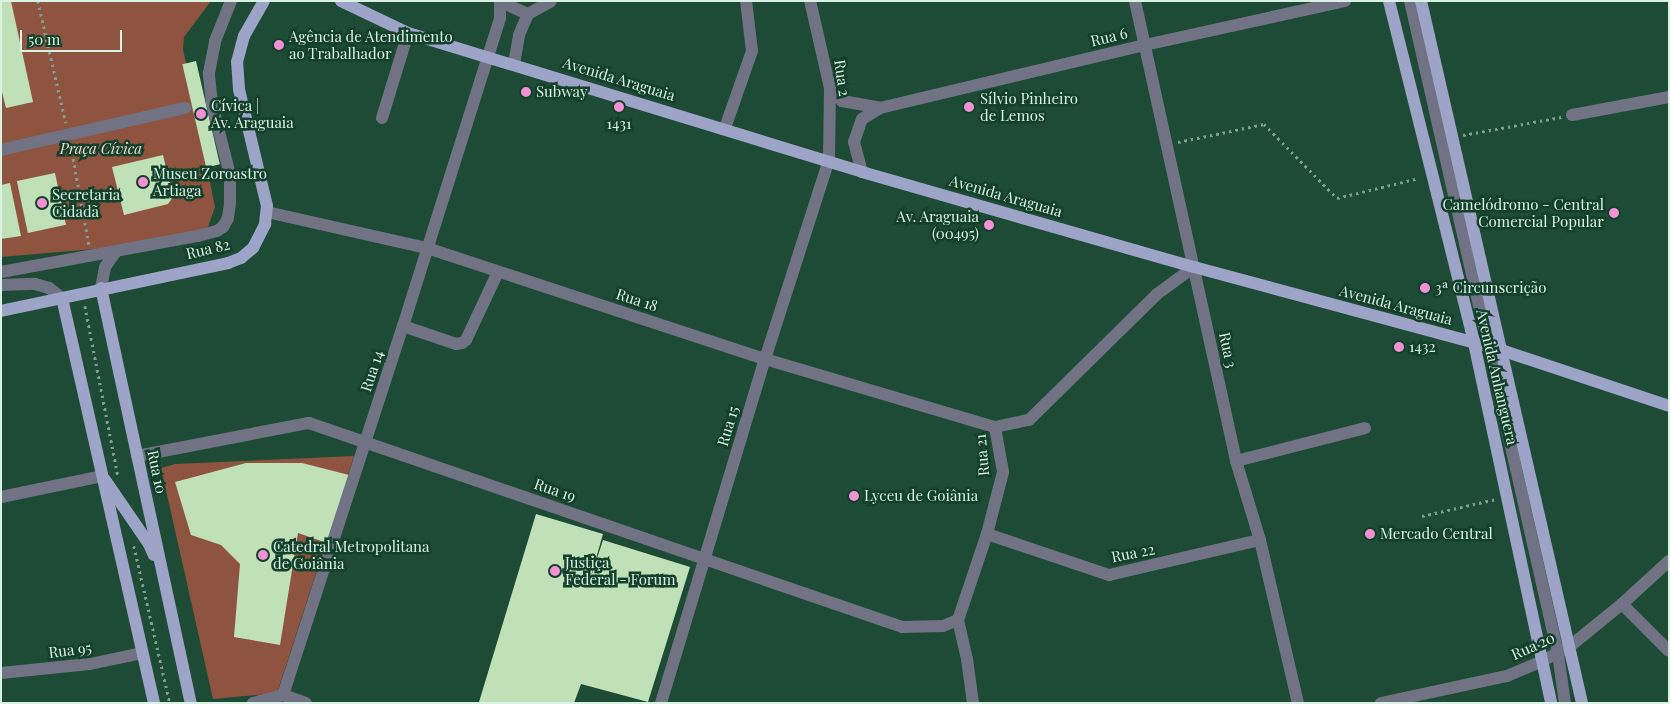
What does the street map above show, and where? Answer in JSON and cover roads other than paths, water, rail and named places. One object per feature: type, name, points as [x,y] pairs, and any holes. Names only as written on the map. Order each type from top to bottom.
[{"type":"main road","name":"Rua 82","points":[[1,311],[100,288],[235,261],[245,255],[257,242],[265,224],[267,212],[265,193],[239,89],[237,71],[238,53],[244,36],[264,1]]},
{"type":"main road","name":"Avenida Araguaia","points":[[341,1],[408,33],[725,128],[862,172],[1194,267],[1496,349],[1669,406]]},
{"type":"main road","name":"Avenida Anhanguera","points":[[1389,1],[1474,343],[1551,703]]},
{"type":"main road","name":"Avenida Anhanguera","points":[[1420,1],[1452,137],[1496,349],[1570,647],[1582,703]]},
{"type":"main road","name":"Rua 10","points":[[100,288],[190,703]]},
{"type":"main road","points":[[62,298],[154,703]]},
{"type":"main road","points":[[102,476],[149,544],[163,575]]},
{"type":"street","name":"Rua 82","points":[[1,272],[217,231],[223,227],[228,218],[230,175],[212,104],[209,81],[213,49],[231,1]]},
{"type":"street","points":[[213,49],[240,1]]},
{"type":"street","points":[[514,64],[520,35],[528,14],[551,1]]},
{"type":"street","points":[[725,128],[752,51],[746,1]]},
{"type":"street","name":"Rua 2","points":[[810,1],[830,88],[829,160]]},
{"type":"street","name":"Rua 3","points":[[1135,1],[1236,461],[1260,540],[1298,703]]},
{"type":"street","name":"Rua 6","points":[[862,172],[854,142],[862,119],[880,108],[1145,44],[1345,1]]},
{"type":"street","points":[[1410,1],[1496,349],[1558,654],[1565,703]]},
{"type":"street","points":[[501,2],[528,14]]},
{"type":"street","name":"Rua 14","points":[[283,695],[366,442],[486,56],[500,18],[501,2]]},
{"type":"street","points":[[382,118],[408,33]]},
{"type":"street","name":"Rua 6","points":[[830,88],[842,101],[880,108]]},
{"type":"street","points":[[1572,115],[1669,97]]},
{"type":"street","points":[[1,150],[185,108]]},
{"type":"street","name":"Rua 15","points":[[661,703],[765,359],[829,160]]},
{"type":"street","name":"Rua 18","points":[[267,212],[427,248],[765,359],[995,427]]},
{"type":"street","name":"Rua 10","points":[[100,288],[105,267],[116,251]]},
{"type":"street","name":"Rua 21","points":[[958,620],[987,534],[1003,472],[995,427],[1030,420],[1157,294],[1194,267]]},
{"type":"street","points":[[403,326],[456,344],[462,343],[466,340],[498,272]]},
{"type":"street","points":[[1,285],[28,283],[49,288],[62,298]]},
{"type":"street","name":"Rua 19","points":[[137,456],[309,423],[902,627],[935,627],[958,620]]},
{"type":"street","points":[[1236,461],[1364,428]]},
{"type":"street","points":[[1,497],[102,476]]},
{"type":"street","name":"Rua 22","points":[[987,534],[1109,575],[1260,540]]},
{"type":"street","name":"Rua 20","points":[[1381,703],[1507,676],[1558,654],[1570,647],[1622,604],[1669,561]]},
{"type":"street","points":[[1622,604],[1669,651]]},
{"type":"street","points":[[958,620],[967,660],[973,703]]},
{"type":"street","name":"Rua 95","points":[[1,673],[90,664],[142,653]]},
{"type":"street","points":[[1558,654],[1574,703]]},
{"type":"street","points":[[253,703],[283,695],[306,703]]},
{"type":"place","name":"Agência de Atendimento ao Trabalhador","points":[[279,45]]},
{"type":"place","name":"Subway","points":[[526,92]]},
{"type":"place","name":"1431","points":[[619,107]]},
{"type":"place","name":"Sílvio Pinheiro de Lemos","points":[[969,107]]},
{"type":"place","name":"Cívica | Av. Araguaia","points":[[201,114]]},
{"type":"place","name":"Museu Zoroastro Artiaga","points":[[143,182]]},
{"type":"place","name":"Secretaria Cidadã","points":[[42,203]]},
{"type":"place","name":"Camelódromo - Central Comercial Popular","points":[[1614,213]]},
{"type":"place","name":"Av. Araguaia (00495)","points":[[989,225]]},
{"type":"place","name":"3ª Circunscrição","points":[[1425,288]]},
{"type":"place","name":"1432","points":[[1399,347]]},
{"type":"place","name":"Lyceu de Goiânia","points":[[854,496]]},
{"type":"place","name":"Mercado Central","points":[[1370,534]]},
{"type":"place","name":"Catedral Metropolitana de Goiânia","points":[[263,555]]},
{"type":"place","name":"Justiça Federal - Forum","points":[[555,571]]},
{"type":"park label","name":"Praça Cívica","points":[[101,149]]}]
